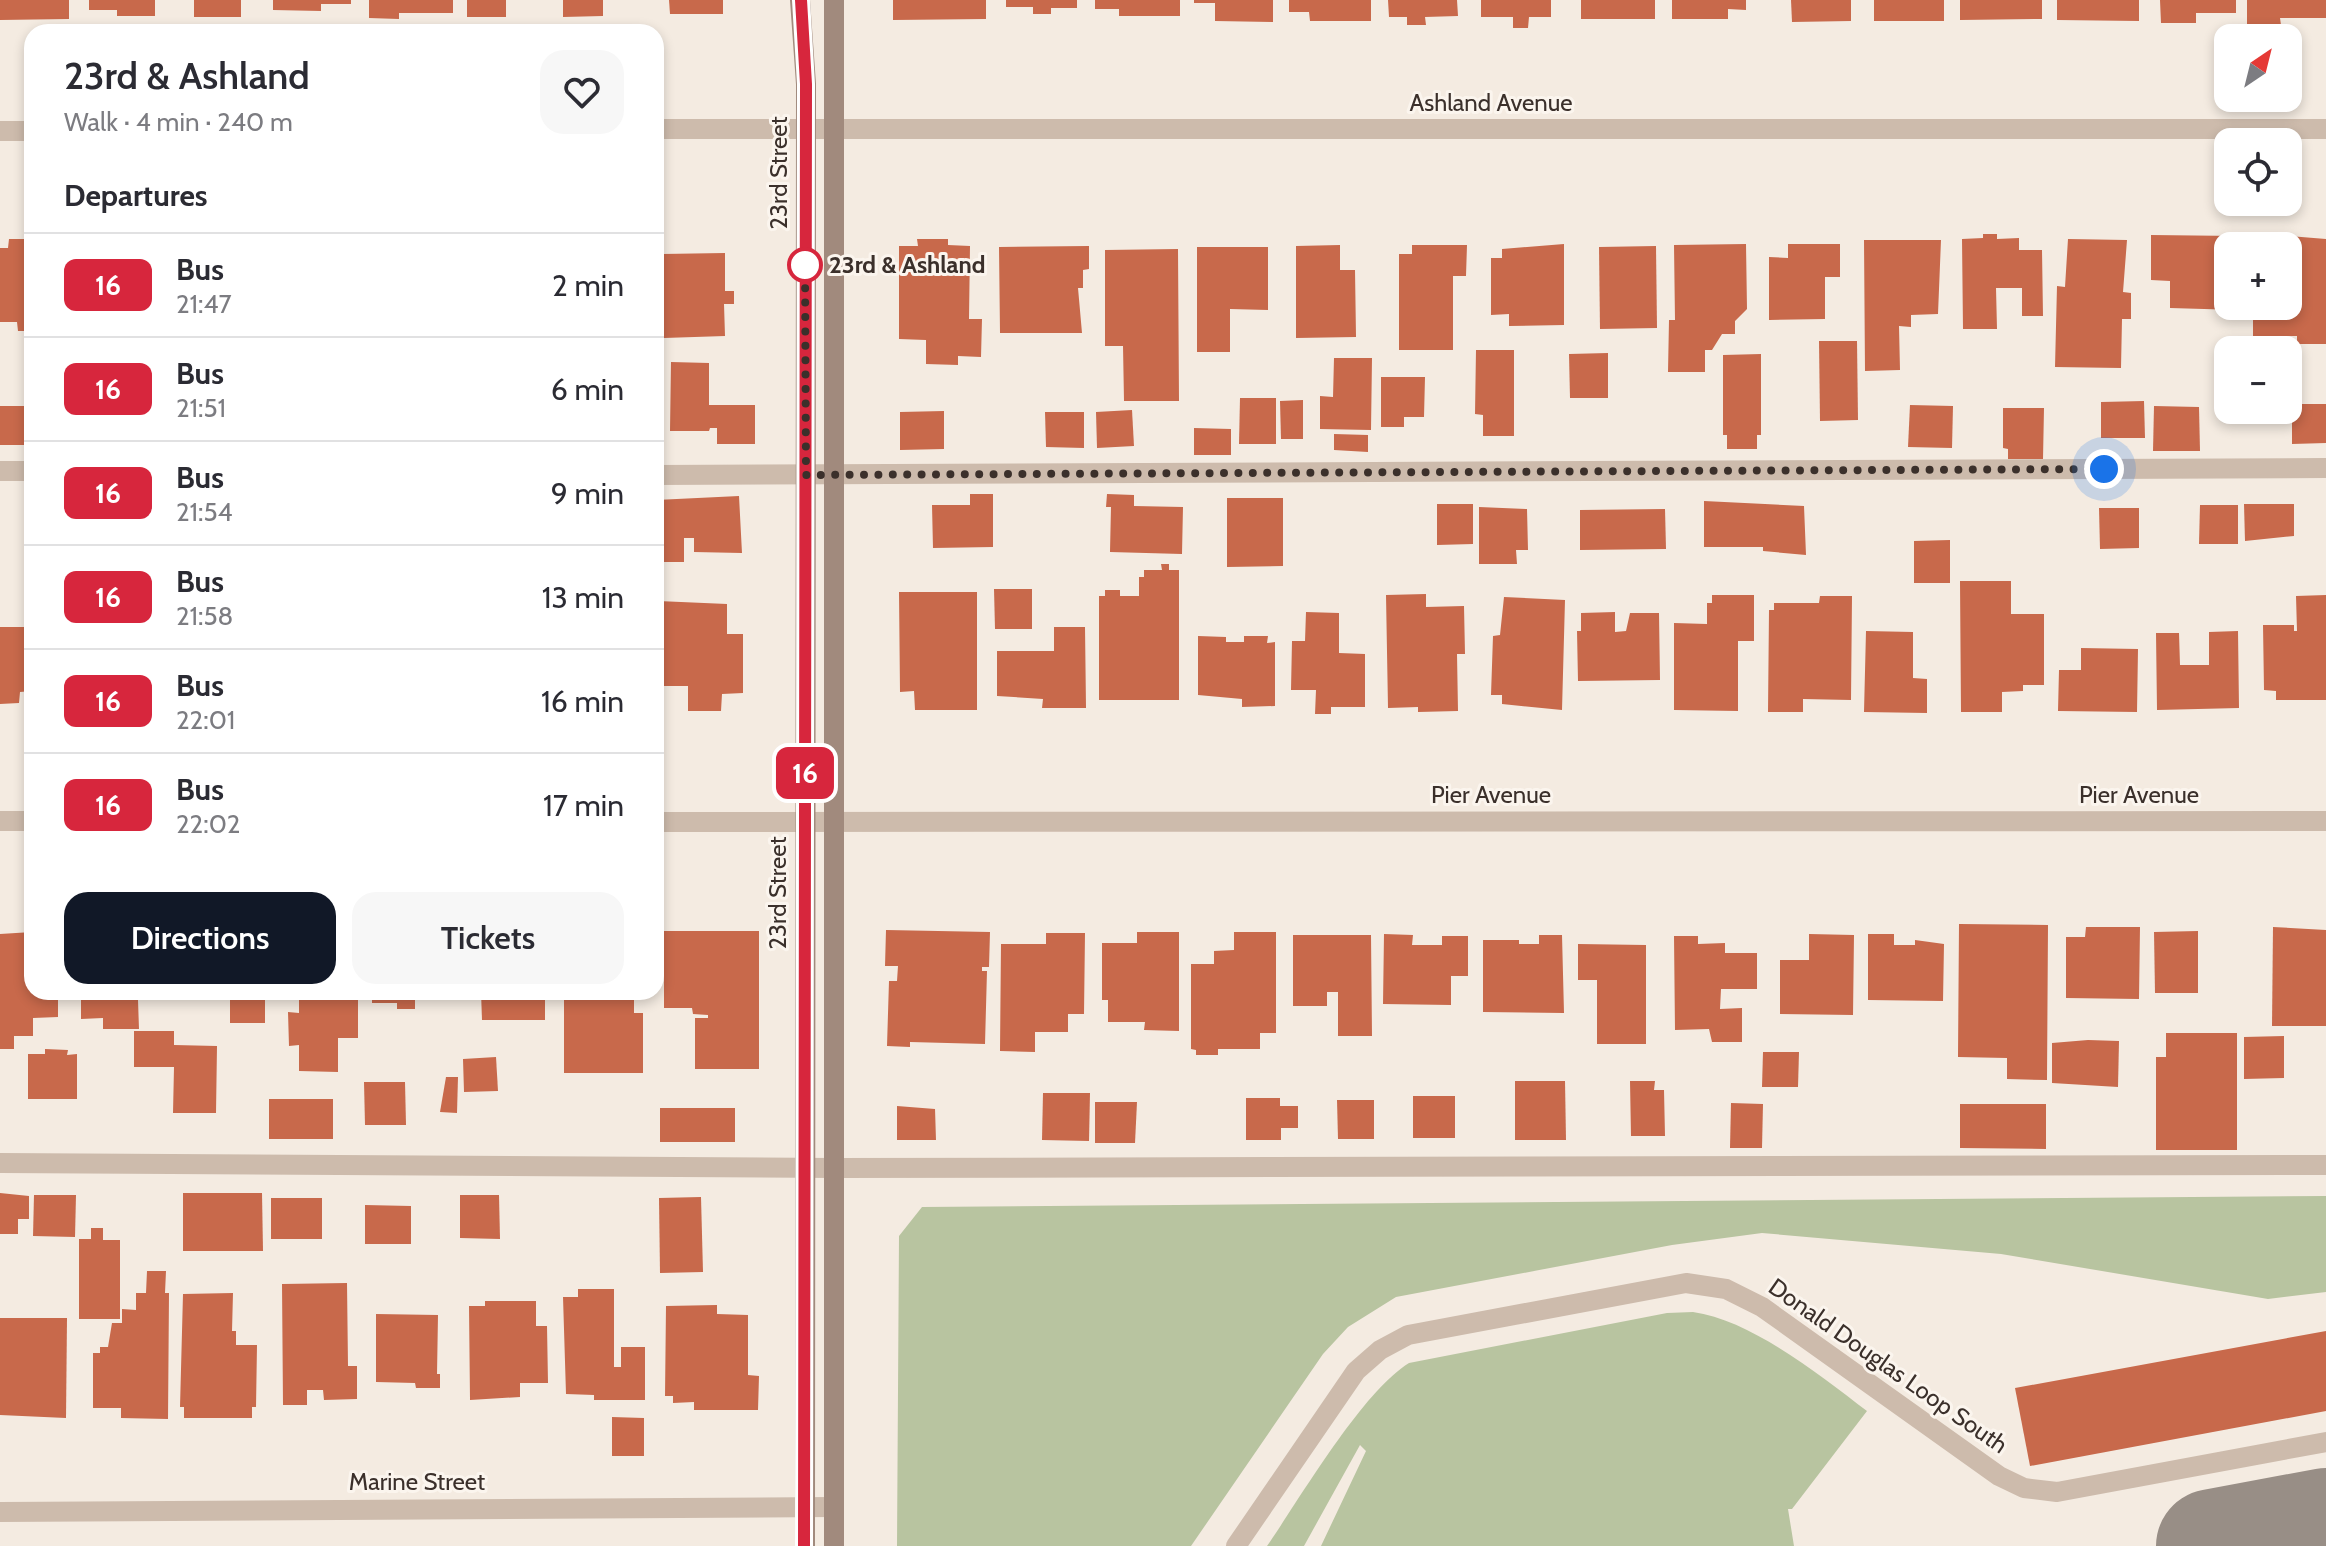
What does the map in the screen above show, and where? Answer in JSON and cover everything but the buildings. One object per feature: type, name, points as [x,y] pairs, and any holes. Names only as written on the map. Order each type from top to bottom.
[{"type":"street","name":"23rd Street","points":[[800,0],[806,55],[805,1546]]},
{"type":"street","points":[[834,0],[834,1546]]},
{"type":"street","name":"Ashland Avenue","points":[[664,129],[2326,129]]},
{"type":"street","points":[[0,131],[24,131]]},
{"type":"street","points":[[664,475],[2326,468]]},
{"type":"street","points":[[0,471],[24,471]]},
{"type":"street","points":[[0,821],[24,821]]},
{"type":"street","name":"Pier Avenue","points":[[664,822],[2326,821]]},
{"type":"street","points":[[0,1163],[803,1168],[2326,1165]]},
{"type":"street","name":"Donald Douglas Loop South","points":[[1236,1546],[1356,1371],[1380,1350],[1408,1335],[1686,1283],[1726,1289],[1762,1307],[1999,1476],[2024,1488],[2057,1492],[2326,1442]]},
{"type":"street","name":"Marine Street","points":[[0,1512],[834,1507]]},
{"type":"green space","points":[[2326,1196],[2326,1292],[2268,1299],[2001,1254],[1762,1233],[1672,1245],[1396,1297],[1348,1327],[1323,1354],[1191,1546],[897,1546],[899,1236],[922,1207]]},
{"type":"green space","points":[[1693,1312],[1715,1317],[1761,1337],[1807,1366],[1867,1411],[1792,1509],[1788,1509],[1794,1546],[1321,1546],[1366,1451],[1360,1445],[1304,1546],[1267,1546],[1352,1421],[1391,1377],[1409,1363],[1667,1313]]},
{"type":"taxiway","points":[[2213,1546],[2326,1525]]},
{"type":"bus line","name":"16","points":[[801,0],[806,55],[804,1546]]},
{"type":"place","name":"23rd & Ashland","points":[[805,265]]},
{"type":"route","points":[[805,265],[805,255],[806,475],[2104,469]]}]
